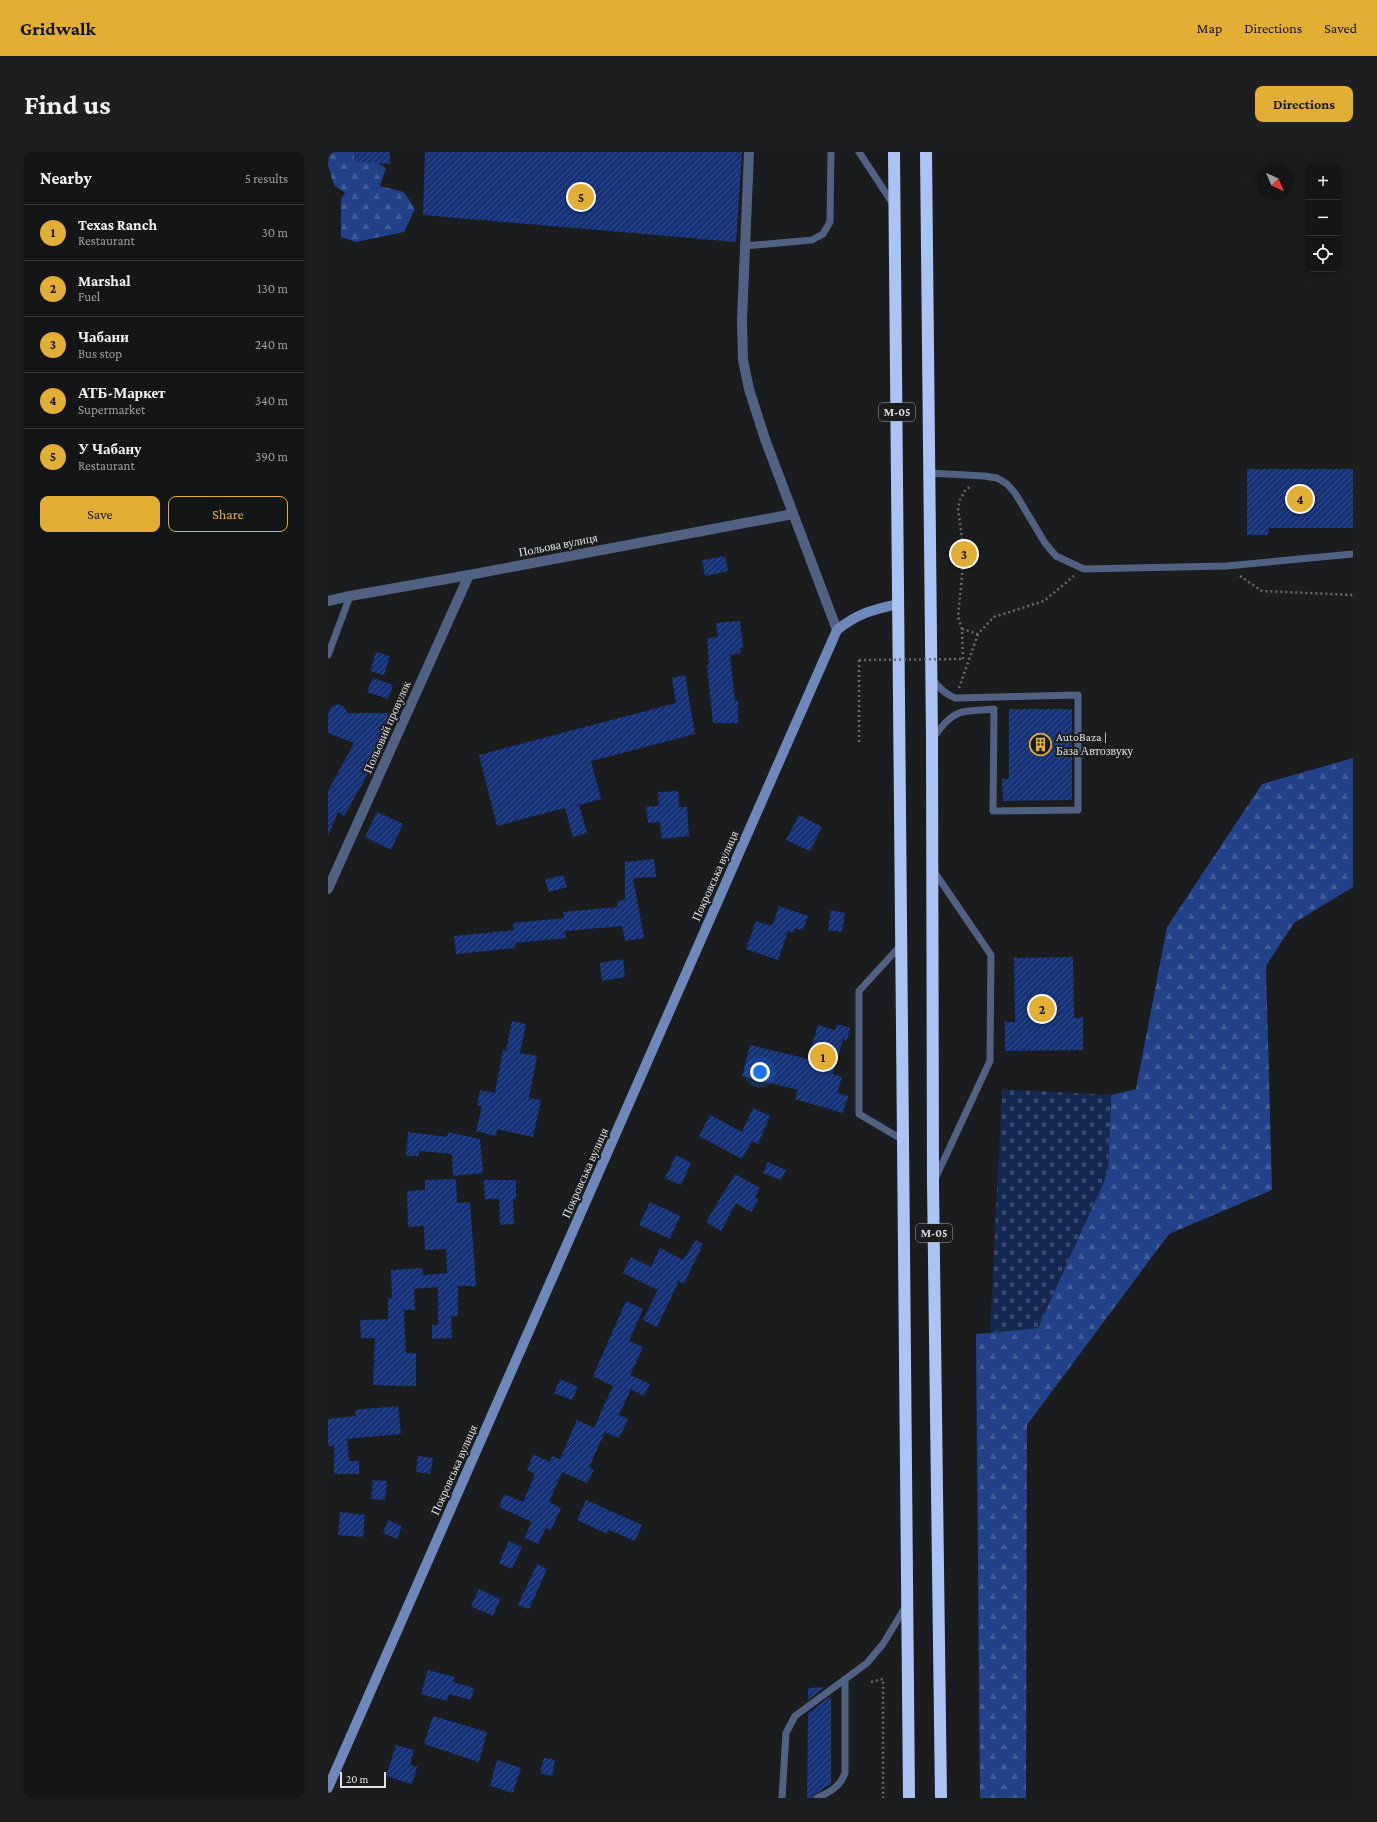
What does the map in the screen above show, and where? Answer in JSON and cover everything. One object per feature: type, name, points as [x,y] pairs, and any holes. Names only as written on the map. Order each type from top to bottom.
[{"type":"highway","name":"М-05","points":[[894,152],[909,1798]]},
{"type":"highway","name":"М-05","points":[[926,152],[932,738],[934,1183],[941,1798]]},
{"type":"street","points":[[749,152],[744,246],[742,320],[743,360],[751,396],[793,514],[837,630]]},
{"type":"street","name":"Польова вулиця","points":[[328,601],[793,514]]},
{"type":"street","name":"Польовий провулок","points":[[328,889],[469,575]]},
{"type":"street","name":"Покровська вулиця","points":[[328,1788],[837,630],[853,617],[871,610],[898,604]]},
{"type":"lane","points":[[744,246],[812,240],[823,234],[830,222],[831,152]]},
{"type":"lane","points":[[859,152],[895,207]]},
{"type":"lane","points":[[929,473],[997,478],[1007,484],[1015,493],[1044,543],[1056,556],[1084,569],[1226,566],[1353,554]]},
{"type":"lane","points":[[328,655],[350,596]]},
{"type":"lane","points":[[931,678],[939,688],[955,698],[1078,695],[1078,810],[993,811],[994,709],[959,712],[950,717],[932,738]]},
{"type":"lane","points":[[933,869],[991,955],[990,1061],[934,1183]]},
{"type":"lane","points":[[901,945],[859,991],[859,1114],[903,1140]]},
{"type":"lane","points":[[782,1798],[786,1733],[795,1716],[867,1663],[883,1644],[907,1604]]},
{"type":"lane","points":[[817,1798],[832,1790],[842,1782],[845,1773],[845,1680]]},
{"type":"path","points":[[859,745],[859,660],[963,659],[962,629],[958,617],[964,554],[958,508],[960,500],[966,489],[976,484],[997,478]]},
{"type":"path","points":[[1226,566],[1262,591],[1353,595]]},
{"type":"path","points":[[955,698],[978,634],[994,617],[1044,602],[1084,569]]},
{"type":"path","points":[[962,629],[978,634]]},
{"type":"path","points":[[871,1682],[883,1679],[883,1798]]},
{"type":"green space","points":[[329,152],[369,152],[370,159],[386,168],[380,186],[404,192],[415,209],[404,232],[356,242],[341,237],[341,199],[345,193],[334,185],[328,165]]},
{"type":"green space","points":[[1353,758],[1353,887],[1294,923],[1266,966],[1272,1190],[1169,1234],[1027,1425],[1026,1798],[980,1798],[976,1334],[1038,1328],[1108,1172],[1111,1095],[1136,1089],[1167,927],[1262,784]]},
{"type":"green space","points":[[1002,1089],[1111,1095],[1108,1172],[1038,1328],[990,1332]]},
{"type":"building","points":[[354,152],[390,152],[390,164],[354,162]]},
{"type":"building","points":[[425,152],[742,152],[736,242],[423,215]]},
{"type":"building","points":[[1247,469],[1353,469],[1353,528],[1269,528],[1268,535],[1247,535]]},
{"type":"building","points":[[725,556],[728,571],[705,576],[702,560]]},
{"type":"building","points":[[740,621],[743,648],[740,648],[741,653],[730,655],[735,701],[738,701],[738,723],[713,723],[707,665],[709,665],[707,638],[718,637],[716,623]]},
{"type":"building","points":[[376,652],[390,656],[384,675],[370,671]]},
{"type":"building","points":[[685,675],[695,734],[591,761],[601,799],[579,805],[587,833],[573,837],[565,808],[497,826],[479,755],[676,703],[672,678]]},
{"type":"building","points":[[373,678],[393,685],[388,699],[367,692]]},
{"type":"building","points":[[337,704],[343,706],[348,713],[395,713],[382,749],[344,816],[338,812],[328,836],[328,791],[354,743],[328,733],[328,713],[331,707]]},
{"type":"building","name":"AutoBaza | База Автозвуку","points":[[1009,709],[1072,709],[1072,800],[1003,801],[1002,779],[1009,779]]},
{"type":"building","points":[[678,791],[679,807],[687,807],[689,836],[662,839],[660,822],[648,823],[646,807],[659,806],[658,792]]},
{"type":"building","points":[[377,812],[403,824],[391,850],[365,837]]},
{"type":"building","points":[[799,815],[822,827],[810,851],[786,840]]},
{"type":"building","points":[[654,859],[656,877],[633,878],[644,938],[625,941],[622,926],[565,931],[566,938],[515,943],[516,948],[456,954],[454,936],[514,930],[513,923],[564,918],[563,912],[618,907],[617,901],[625,900],[625,862]]},
{"type":"building","points":[[563,875],[567,887],[549,892],[545,880]]},
{"type":"building","points":[[779,906],[808,916],[803,930],[795,928],[793,933],[788,931],[778,960],[746,949],[756,921],[772,926]]},
{"type":"building","points":[[831,910],[845,913],[842,932],[828,930]]},
{"type":"building","points":[[1073,957],[1074,1018],[1083,1018],[1083,1050],[1005,1051],[1005,1022],[1015,1022],[1014,958]]},
{"type":"building","points":[[623,959],[625,977],[602,981],[600,963]]},
{"type":"building","points":[[512,1021],[526,1024],[520,1053],[537,1056],[529,1098],[541,1100],[533,1137],[497,1129],[496,1136],[476,1131],[482,1106],[477,1105],[480,1090],[495,1093],[503,1050],[506,1050]]},
{"type":"building","points":[[837,1024],[850,1028],[847,1040],[843,1039],[833,1074],[842,1077],[837,1093],[848,1096],[843,1113],[795,1099],[798,1090],[742,1076],[750,1045],[808,1059],[818,1025],[835,1030]]},
{"type":"building","points":[[753,1108],[770,1116],[758,1144],[752,1141],[742,1159],[699,1136],[710,1115],[742,1132]]},
{"type":"building","points":[[408,1132],[447,1137],[448,1132],[480,1139],[483,1173],[453,1176],[452,1154],[419,1151],[419,1156],[406,1156]]},
{"type":"building","points":[[676,1155],[691,1163],[681,1185],[665,1178]]},
{"type":"building","points":[[768,1162],[786,1170],[781,1180],[763,1173]]},
{"type":"building","points":[[735,1174],[760,1188],[755,1197],[759,1200],[751,1212],[736,1203],[721,1231],[706,1222]]},
{"type":"building","points":[[456,1179],[457,1203],[470,1202],[476,1286],[458,1286],[458,1316],[451,1316],[452,1338],[432,1339],[432,1325],[438,1325],[438,1287],[414,1289],[415,1310],[404,1310],[406,1353],[416,1353],[416,1386],[373,1385],[375,1338],[361,1338],[360,1320],[388,1319],[388,1298],[392,1298],[391,1270],[422,1268],[423,1275],[447,1273],[446,1249],[425,1250],[424,1226],[408,1227],[407,1191],[425,1190],[425,1180]]},
{"type":"building","points":[[484,1180],[516,1180],[516,1199],[513,1199],[514,1224],[500,1225],[499,1199],[485,1199]]},
{"type":"building","points":[[650,1202],[680,1216],[670,1239],[639,1225]]},
{"type":"building","points":[[696,1240],[703,1244],[684,1284],[679,1281],[657,1327],[643,1320],[658,1290],[623,1273],[631,1257],[651,1267],[660,1248],[683,1260]]},
{"type":"building","points":[[626,1301],[643,1309],[629,1341],[643,1347],[630,1375],[650,1384],[644,1396],[631,1389],[619,1415],[628,1419],[619,1438],[605,1432],[589,1467],[594,1470],[587,1483],[562,1472],[549,1502],[561,1508],[551,1530],[546,1528],[538,1544],[524,1538],[532,1522],[499,1507],[504,1494],[523,1502],[535,1474],[527,1470],[533,1454],[550,1462],[552,1456],[560,1459],[577,1420],[594,1428],[613,1386],[593,1376]]},
{"type":"building","points":[[560,1379],[578,1387],[572,1400],[554,1393]]},
{"type":"building","points":[[398,1406],[401,1434],[347,1439],[349,1461],[359,1461],[359,1474],[334,1474],[334,1446],[328,1446],[328,1419],[356,1416],[355,1410]]},
{"type":"building","points":[[418,1456],[433,1458],[430,1474],[416,1472]]},
{"type":"building","points":[[373,1480],[387,1481],[385,1500],[371,1499]]},
{"type":"building","points":[[586,1500],[642,1525],[635,1541],[609,1530],[607,1534],[577,1520]]},
{"type":"building","points":[[340,1512],[365,1515],[363,1537],[338,1535]]},
{"type":"building","points":[[388,1520],[402,1526],[397,1539],[383,1533]]},
{"type":"building","points":[[509,1541],[522,1547],[512,1569],[499,1563]]},
{"type":"building","points":[[537,1564],[547,1569],[529,1609],[518,1605]]},
{"type":"building","points":[[479,1589],[500,1599],[493,1616],[471,1606]]},
{"type":"building","points":[[428,1670],[455,1677],[453,1682],[474,1688],[471,1700],[449,1694],[447,1701],[421,1694]]},
{"type":"building","points":[[825,1687],[808,1700],[808,1688]]},
{"type":"building","points":[[831,1696],[831,1784],[815,1794],[812,1798],[807,1798],[808,1713]]},
{"type":"building","points":[[433,1716],[487,1732],[479,1762],[424,1744]]},
{"type":"building","points":[[396,1745],[414,1750],[410,1765],[417,1767],[412,1784],[386,1776]]},
{"type":"building","points":[[544,1758],[555,1760],[552,1776],[540,1773]]},
{"type":"building","points":[[497,1760],[521,1768],[513,1793],[490,1786]]},
{"type":"place","name":"У Чабану","points":[[581,197]]},
{"type":"place","name":"АТБ-Маркет","points":[[1300,499]]},
{"type":"place","name":"Чабани","points":[[964,554]]},
{"type":"place","name":"AutoBaza | База Автозвуку","points":[[1040,744]]},
{"type":"place","name":"Marshal","points":[[1042,1009]]},
{"type":"place","name":"Texas Ranch","points":[[823,1057]]}]
